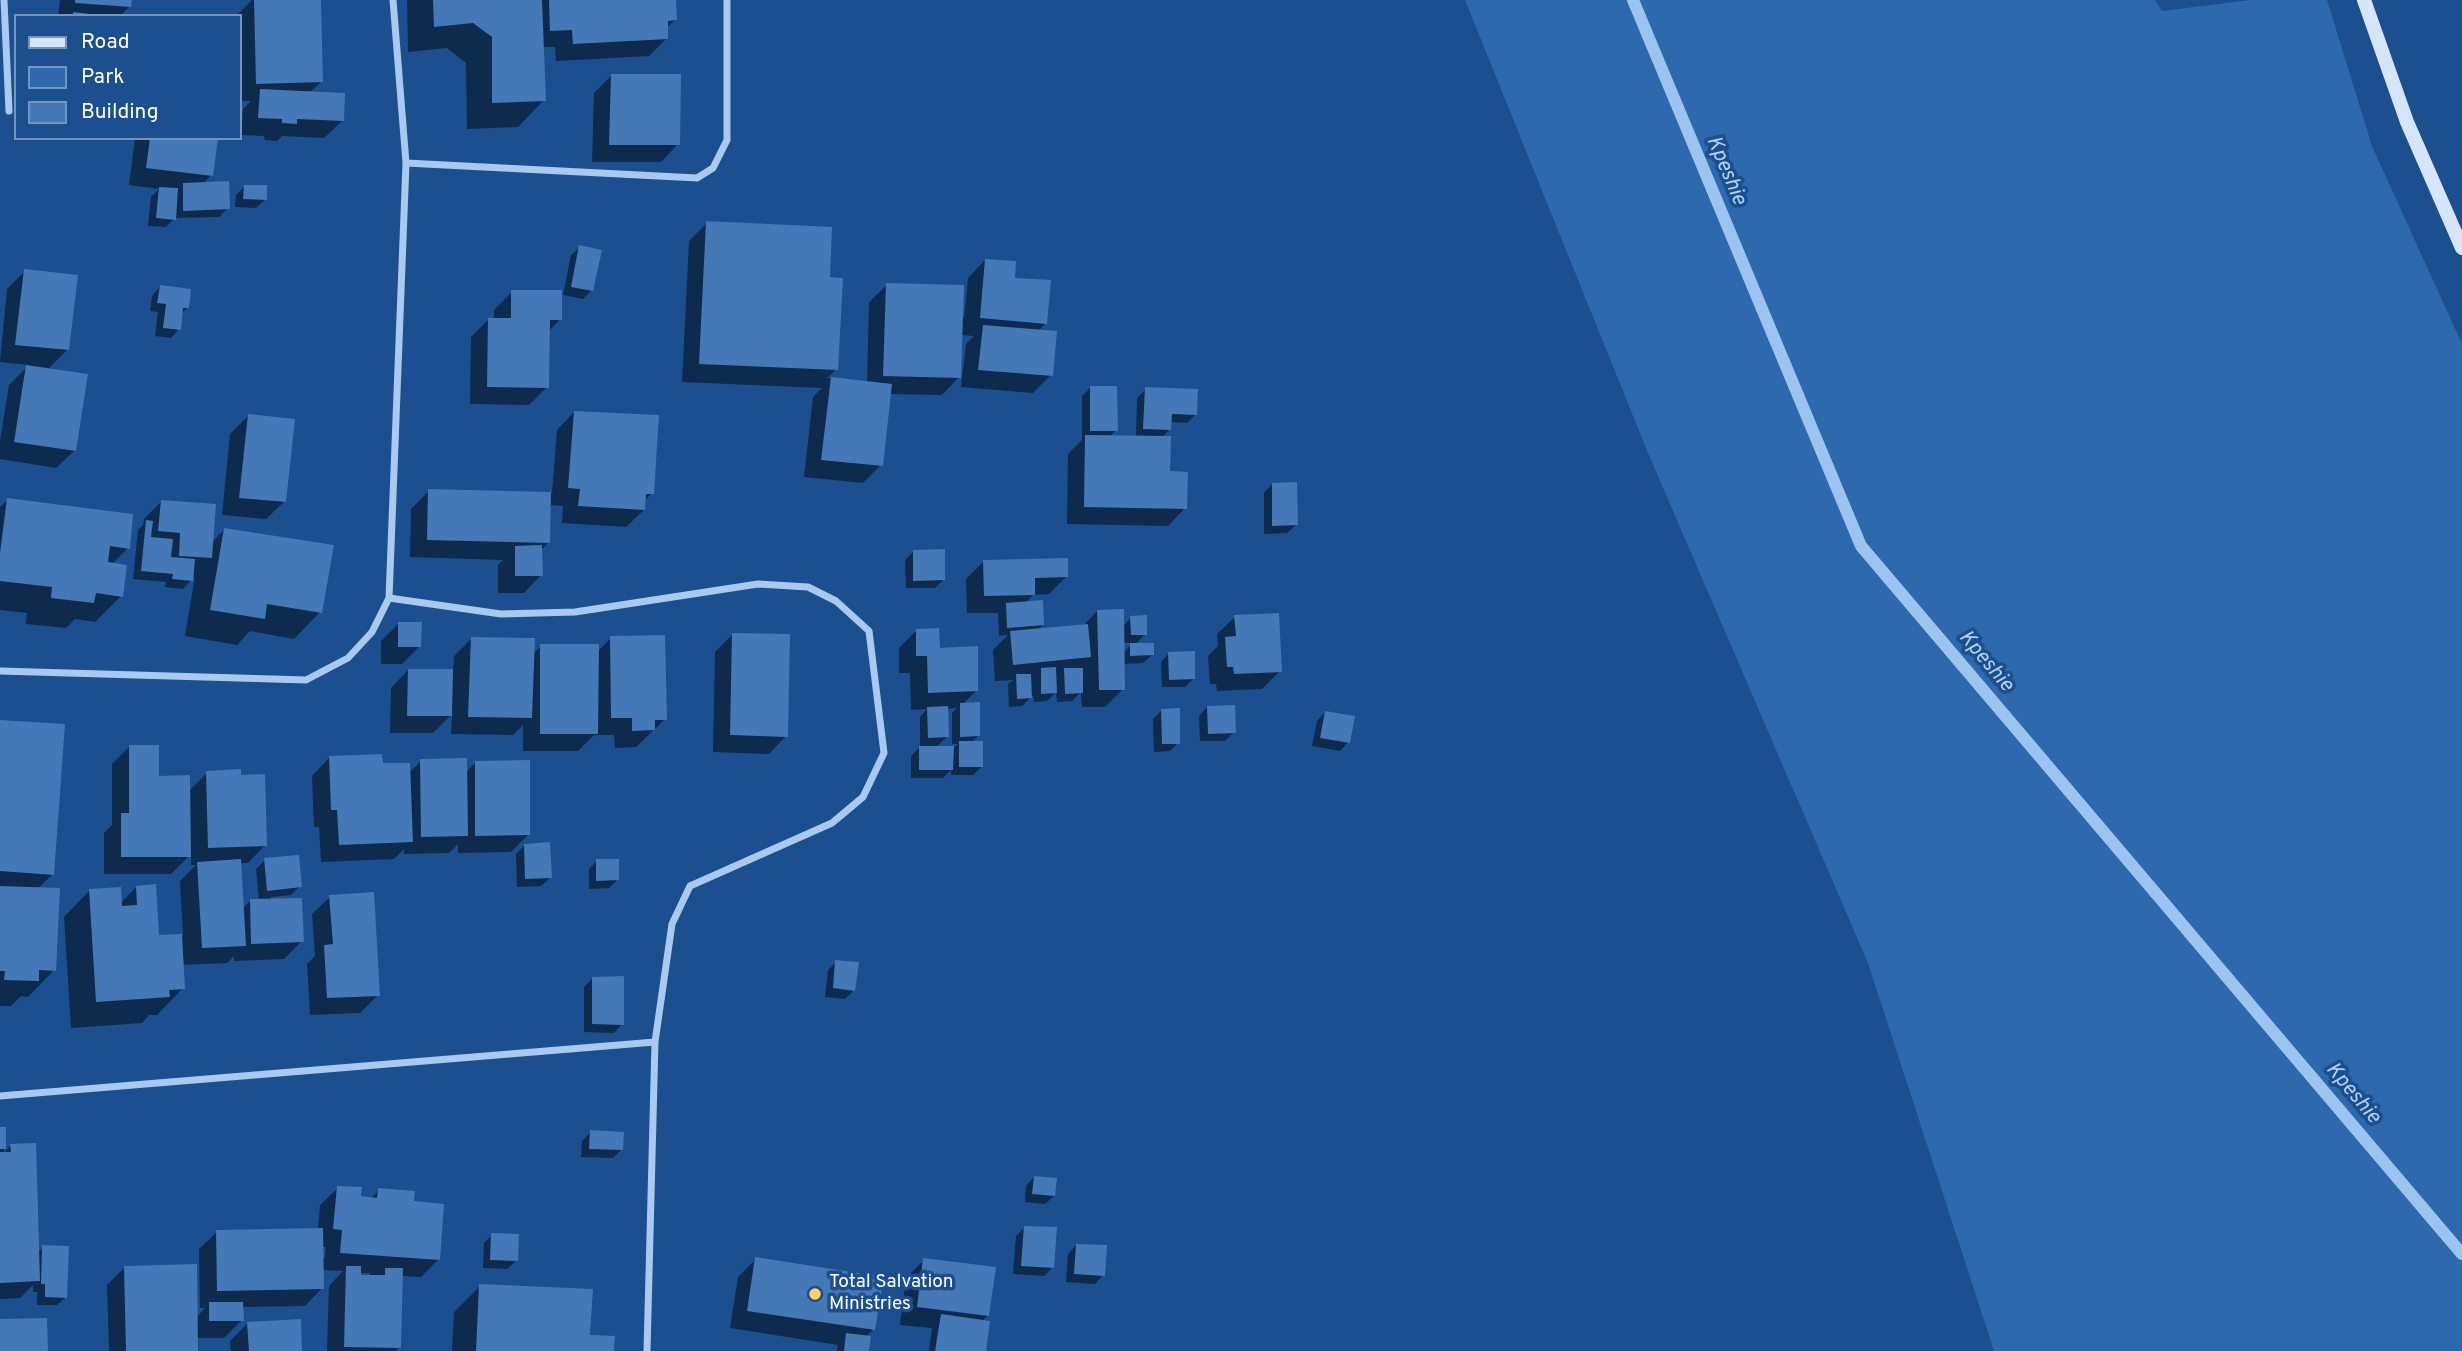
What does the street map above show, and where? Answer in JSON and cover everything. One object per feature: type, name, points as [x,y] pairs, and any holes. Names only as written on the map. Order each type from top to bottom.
[{"type":"main road","points":[[2364,0],[2407,122],[2462,248]]},
{"type":"street","points":[[4,0],[9,111]]},
{"type":"street","points":[[0,671],[306,680],[348,658],[372,632],[388,598],[406,163],[393,0]]},
{"type":"street","points":[[406,163],[697,178],[713,168],[727,140],[727,0]]},
{"type":"street","points":[[388,598],[501,614],[575,612],[758,584],[808,587],[836,601],[869,631],[884,753],[863,797],[832,823],[690,886],[672,924],[655,1042],[647,1351]]},
{"type":"street","points":[[0,1096],[655,1042]]},
{"type":"green space","points":[[1465,0],[2155,0],[2162,11],[2250,0],[2327,0],[2372,146],[2462,344],[2462,1351],[1994,1351],[1868,963],[1648,453]]},
{"type":"building","points":[[75,0],[132,0],[131,7],[75,3]]},
{"type":"building","points":[[254,0],[321,0],[323,82],[256,84]]},
{"type":"building","points":[[433,0],[542,0],[546,101],[492,103],[492,37],[473,23],[434,27]]},
{"type":"building","points":[[549,0],[676,0],[677,20],[668,21],[668,39],[573,44],[572,30],[550,31]]},
{"type":"building","points":[[611,74],[681,74],[680,145],[609,145]]},
{"type":"building","points":[[260,89],[345,93],[344,121],[297,119],[297,124],[282,123],[282,119],[258,118]]},
{"type":"building","points":[[150,140],[218,140],[213,176],[146,168]]},
{"type":"building","points":[[229,181],[230,209],[183,211],[183,183]]},
{"type":"building","points":[[244,185],[267,185],[267,200],[243,199]]},
{"type":"building","points":[[159,187],[178,188],[176,220],[156,218]]},
{"type":"building","points":[[706,221],[832,227],[830,277],[843,278],[838,370],[699,364]]},
{"type":"building","points":[[579,245],[602,250],[593,291],[571,287]]},
{"type":"building","points":[[985,259],[1016,261],[1015,278],[1051,280],[1047,324],[980,318]]},
{"type":"building","points":[[24,269],[78,275],[69,350],[15,345]]},
{"type":"building","points":[[886,283],[964,285],[961,378],[883,376]]},
{"type":"building","points":[[160,285],[191,289],[189,308],[183,308],[181,330],[163,328],[166,304],[157,303]]},
{"type":"building","points":[[511,290],[562,290],[562,320],[550,320],[549,388],[487,387],[488,318],[511,318]]},
{"type":"building","points":[[983,325],[1057,331],[1053,376],[978,370]]},
{"type":"building","points":[[26,365],[88,374],[76,451],[14,442]]},
{"type":"building","points":[[831,377],[892,384],[883,466],[821,460]]},
{"type":"building","points":[[1090,386],[1117,386],[1118,431],[1090,431]]},
{"type":"building","points":[[1145,387],[1198,389],[1197,415],[1172,414],[1171,430],[1143,429]]},
{"type":"building","points":[[574,411],[659,415],[654,494],[646,494],[645,510],[578,506],[580,489],[568,488]]},
{"type":"building","points":[[248,414],[295,419],[286,502],[239,498]]},
{"type":"building","points":[[1085,435],[1171,436],[1170,471],[1188,472],[1187,509],[1084,507]]},
{"type":"building","points":[[1297,482],[1298,525],[1272,526],[1272,483]]},
{"type":"building","points":[[428,489],[551,492],[550,543],[427,540]]},
{"type":"building","points":[[7,498],[133,514],[130,549],[110,546],[108,562],[127,565],[123,597],[96,593],[94,603],[51,598],[52,587],[0,581],[0,553]]},
{"type":"building","points":[[161,500],[216,504],[212,558],[179,556],[180,533],[158,531]]},
{"type":"building","points":[[146,520],[153,521],[151,537],[173,539],[171,557],[195,559],[193,581],[172,579],[173,574],[141,571]]},
{"type":"building","points":[[224,528],[334,545],[322,613],[267,604],[265,619],[210,610]]},
{"type":"building","points":[[542,545],[543,576],[515,576],[515,546]]},
{"type":"building","points":[[945,549],[945,580],[913,581],[913,550]]},
{"type":"building","points":[[1068,558],[1068,577],[1035,578],[1035,595],[984,596],[983,560]]},
{"type":"building","points":[[1043,600],[1044,625],[1007,628],[1006,603]]},
{"type":"building","points":[[1124,609],[1125,690],[1099,690],[1097,610]]},
{"type":"building","points":[[1279,613],[1282,672],[1234,674],[1233,667],[1227,667],[1225,637],[1236,636],[1234,615]]},
{"type":"building","points":[[1147,615],[1147,635],[1131,635],[1130,616]]},
{"type":"building","points":[[398,622],[422,622],[421,647],[398,647]]},
{"type":"building","points":[[1088,624],[1091,657],[1013,665],[1010,631]]},
{"type":"building","points":[[939,628],[940,648],[978,646],[978,691],[928,693],[927,656],[916,656],[916,629]]},
{"type":"building","points":[[732,633],[790,634],[788,737],[730,735]]},
{"type":"building","points":[[665,635],[667,720],[655,720],[655,730],[632,731],[632,718],[611,718],[610,636]]},
{"type":"building","points":[[471,637],[535,638],[532,718],[468,717]]},
{"type":"building","points":[[1130,643],[1154,643],[1154,655],[1130,656]]},
{"type":"building","points":[[540,644],[599,644],[598,734],[540,734]]},
{"type":"building","points":[[1195,651],[1195,679],[1169,680],[1168,652]]},
{"type":"building","points":[[1056,667],[1057,693],[1041,694],[1041,668]]},
{"type":"building","points":[[1064,668],[1083,668],[1083,693],[1065,694]]},
{"type":"building","points":[[408,669],[453,669],[452,716],[407,716]]},
{"type":"building","points":[[1016,674],[1031,674],[1032,698],[1017,699]]},
{"type":"building","points":[[980,702],[980,736],[960,737],[960,703]]},
{"type":"building","points":[[1235,705],[1236,733],[1208,734],[1207,706]]},
{"type":"building","points":[[948,706],[949,737],[928,738],[927,707]]},
{"type":"building","points":[[1180,708],[1180,744],[1162,744],[1161,709]]},
{"type":"building","points":[[1325,711],[1355,716],[1350,743],[1320,738]]},
{"type":"building","points":[[0,720],[65,724],[54,875],[0,871]]},
{"type":"building","points":[[959,741],[983,741],[983,767],[959,767]]},
{"type":"building","points":[[129,745],[159,745],[159,776],[190,775],[191,857],[121,857],[121,813],[129,813]]},
{"type":"building","points":[[919,746],[954,746],[953,770],[919,770]]},
{"type":"building","points":[[382,754],[383,763],[410,763],[413,842],[339,845],[337,810],[331,810],[329,756]]},
{"type":"building","points":[[467,758],[468,836],[421,837],[420,759]]},
{"type":"building","points":[[530,760],[530,835],[475,836],[475,761]]},
{"type":"building","points":[[241,769],[241,775],[265,774],[267,846],[208,848],[206,771]]},
{"type":"building","points":[[550,842],[552,878],[525,879],[524,844]]},
{"type":"building","points":[[299,855],[302,887],[267,891],[264,858]]},
{"type":"building","points":[[241,859],[246,946],[202,948],[197,862]]},
{"type":"building","points":[[596,859],[619,859],[619,880],[596,881]]},
{"type":"building","points":[[156,884],[159,935],[182,934],[185,989],[169,990],[170,997],[96,1002],[89,889],[121,887],[122,906],[137,905],[136,886]]},
{"type":"building","points":[[0,886],[60,888],[56,971],[39,970],[39,981],[4,980],[5,971],[0,971]]},
{"type":"building","points":[[374,892],[380,996],[327,998],[324,945],[333,944],[329,895]]},
{"type":"building","points":[[302,898],[304,942],[251,944],[250,899]]},
{"type":"building","points":[[835,960],[859,962],[855,991],[833,988]]},
{"type":"building","points":[[624,976],[624,1025],[592,1024],[592,977]]},
{"type":"building","points":[[0,1127],[6,1127],[6,1149],[0,1149]]},
{"type":"building","points":[[590,1130],[624,1132],[623,1150],[589,1149]]},
{"type":"building","points":[[36,1143],[40,1281],[0,1283],[0,1152],[11,1152],[10,1144]]},
{"type":"building","points":[[1034,1176],[1057,1178],[1055,1196],[1032,1194]]},
{"type":"building","points":[[337,1186],[362,1187],[361,1196],[377,1198],[378,1188],[415,1191],[414,1201],[444,1204],[440,1260],[340,1253],[342,1230],[333,1229]]},
{"type":"building","points":[[1024,1226],[1057,1227],[1054,1268],[1021,1266]]},
{"type":"building","points":[[323,1228],[324,1289],[217,1291],[216,1230]]},
{"type":"building","points":[[491,1233],[519,1234],[518,1261],[490,1260]]},
{"type":"building","points":[[1076,1244],[1107,1245],[1105,1276],[1074,1274]]},
{"type":"building","points":[[42,1245],[69,1246],[67,1298],[45,1297],[45,1284],[41,1284]]},
{"type":"building","name":"Total Salvation Ministries","points":[[755,1257],[884,1277],[875,1330],[747,1311]]},
{"type":"building","points":[[923,1258],[996,1267],[989,1316],[917,1307]]},
{"type":"building","points":[[197,1264],[198,1351],[126,1351],[124,1266]]},
{"type":"building","points":[[346,1266],[361,1266],[361,1275],[385,1275],[385,1268],[403,1268],[401,1348],[344,1347]]},
{"type":"building","points":[[479,1284],[593,1289],[590,1335],[615,1336],[614,1351],[476,1351]]},
{"type":"building","points":[[209,1302],[243,1302],[244,1321],[209,1321]]},
{"type":"building","points":[[941,1314],[990,1321],[986,1351],[935,1351]]},
{"type":"building","points":[[47,1318],[48,1351],[0,1351],[0,1319]]},
{"type":"building","points":[[301,1319],[302,1351],[249,1351],[247,1322]]},
{"type":"building","points":[[846,1333],[871,1336],[869,1351],[844,1351]]},
{"type":"waterway","name":"Kpeshie","points":[[1633,0],[1861,546],[2462,1254]]},
{"type":"place","name":"Total Salvation Ministries","points":[[815,1294]]}]
